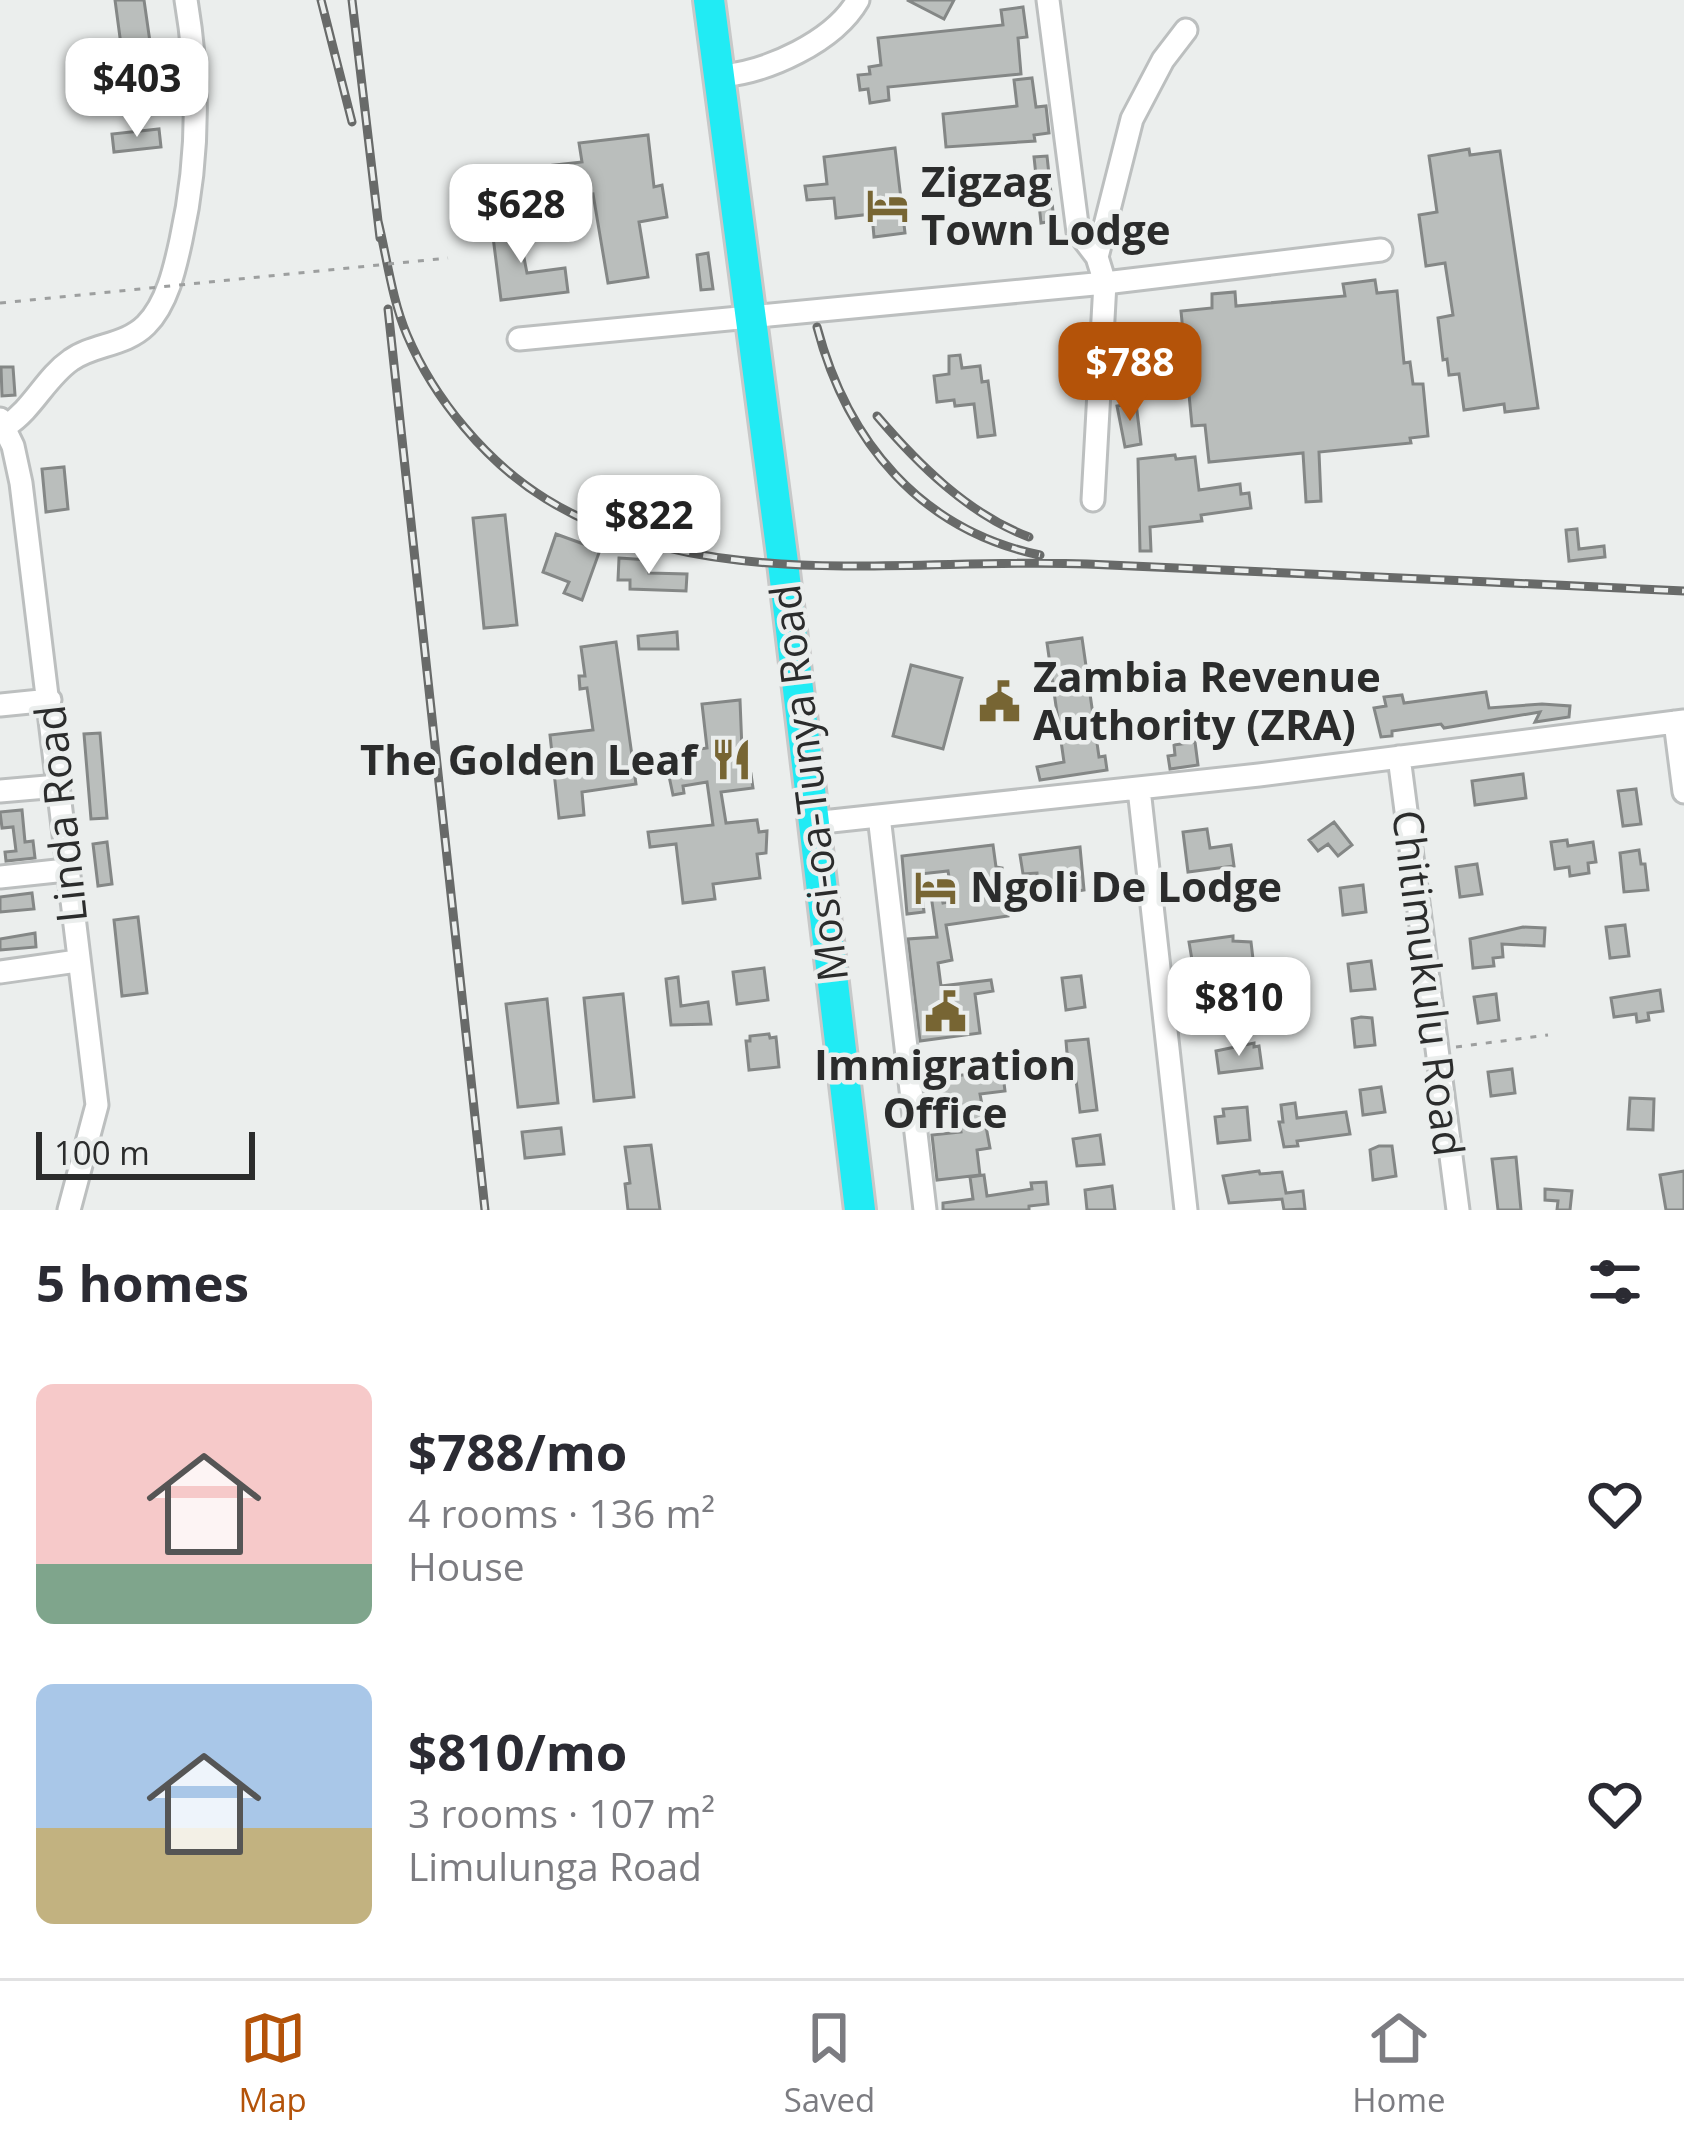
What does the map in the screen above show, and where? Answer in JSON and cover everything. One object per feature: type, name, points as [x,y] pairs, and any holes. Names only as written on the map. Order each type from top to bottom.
[{"type":"highway","name":"Mosi-oa-Tunya Road","points":[[709,0],[860,1210]]},
{"type":"street","points":[[3,422],[34,404],[74,358],[129,337],[148,323],[172,278],[189,203],[197,128],[196,58],[186,0]]},
{"type":"street","points":[[721,76],[781,62],[815,40],[858,0]]},
{"type":"street","points":[[1048,0],[1078,232],[1097,257],[1105,283],[1093,500]]},
{"type":"street","points":[[1097,257],[1132,119],[1162,60],[1186,30]]},
{"type":"street","points":[[520,339],[1105,283],[1381,250]]},
{"type":"street","name":"Linda Road","points":[[3,422],[21,483],[98,1105],[69,1210]]},
{"type":"street","points":[[0,705],[50,700]]},
{"type":"street","points":[[813,824],[1680,722],[1684,793]]},
{"type":"street","name":"Chitimukulu Road","points":[[1399,757],[1457,1210]]},
{"type":"street","points":[[0,791],[58,786]]},
{"type":"street","points":[[1139,789],[1186,1210]]},
{"type":"street","points":[[879,816],[925,1210]]},
{"type":"street","points":[[0,877],[66,869]]},
{"type":"street","points":[[0,972],[77,961]]},
{"type":"path","points":[[0,303],[448,258]]},
{"type":"path","points":[[1437,1050],[1548,1036]]},
{"type":"building","points":[[115,0],[144,0],[152,56],[123,60]]},
{"type":"building","points":[[907,0],[954,0],[944,19]]},
{"type":"building","points":[[1023,7],[1027,37],[1018,38],[1021,74],[888,87],[889,100],[870,103],[868,89],[860,90],[858,75],[870,74],[869,67],[881,65],[878,38],[1003,25],[1001,10]]},
{"type":"building","points":[[1032,78],[1036,107],[1046,106],[1049,133],[1034,135],[1035,141],[946,147],[943,114],[1017,106],[1014,80]]},
{"type":"building","points":[[159,129],[161,147],[114,152],[112,134]]},
{"type":"building","points":[[648,135],[654,187],[662,185],[667,217],[639,222],[648,277],[608,283],[593,194],[556,198],[557,208],[546,209],[545,199],[540,200],[536,167],[582,162],[579,143]]},
{"type":"building","points":[[895,148],[905,233],[874,237],[872,214],[836,218],[834,198],[807,200],[805,186],[827,184],[824,157]]},
{"type":"building","points":[[1469,149],[1470,155],[1500,151],[1538,408],[1505,412],[1504,404],[1464,410],[1459,374],[1449,375],[1447,359],[1443,360],[1438,318],[1453,315],[1445,263],[1426,266],[1419,215],[1437,212],[1429,156]]},
{"type":"building","points":[[1047,156],[1054,221],[1041,223],[1034,157]]},
{"type":"building","points":[[516,217],[527,273],[565,268],[568,292],[501,300],[491,221]]},
{"type":"building","points":[[708,253],[713,289],[701,290],[697,255]]},
{"type":"building","points":[[1375,280],[1377,293],[1397,291],[1404,363],[1410,362],[1413,384],[1423,384],[1428,436],[1410,438],[1411,443],[1319,452],[1321,501],[1306,502],[1303,453],[1209,462],[1205,425],[1192,426],[1181,311],[1212,308],[1212,294],[1235,292],[1236,306],[1345,296],[1343,284]]},
{"type":"building","points":[[960,355],[962,368],[980,366],[982,382],[988,381],[995,435],[978,437],[974,404],[937,402],[934,376],[949,374],[949,356]]},
{"type":"building","points":[[1,367],[13,367],[15,395],[2,396]]},
{"type":"building","points":[[1136,403],[1141,444],[1125,447],[1117,406]]},
{"type":"building","points":[[1175,455],[1176,459],[1195,457],[1199,490],[1240,484],[1241,494],[1249,493],[1251,508],[1201,515],[1202,521],[1150,527],[1151,551],[1140,551],[1138,459]]},
{"type":"building","points":[[64,467],[68,509],[46,512],[42,469]]},
{"type":"building","points":[[505,515],[517,625],[484,628],[473,518]]},
{"type":"building","points":[[1577,529],[1579,549],[1604,546],[1605,557],[1569,561],[1566,530]]},
{"type":"building","points":[[556,534],[600,550],[582,600],[564,593],[569,582],[543,572]]},
{"type":"building","points":[[619,558],[649,560],[649,573],[687,574],[686,591],[630,589],[630,580],[618,580]]},
{"type":"building","points":[[677,632],[678,649],[639,649],[638,636]]},
{"type":"building","points":[[1082,638],[1099,757],[1105,756],[1107,770],[1040,780],[1037,767],[1064,762],[1047,643]]},
{"type":"building","points":[[616,642],[636,784],[582,792],[584,815],[559,818],[550,735],[593,730],[587,688],[580,689],[579,676],[585,676],[581,647]]},
{"type":"building","points":[[911,665],[962,678],[943,749],[893,736]]},
{"type":"building","points":[[1486,692],[1489,708],[1570,706],[1569,717],[1535,722],[1540,712],[1444,728],[1441,724],[1392,731],[1392,736],[1381,737],[1374,708],[1386,706],[1384,697],[1402,695],[1404,703]]},
{"type":"building","points":[[740,700],[743,775],[751,774],[753,788],[721,792],[726,823],[757,820],[759,832],[767,831],[766,853],[757,854],[760,878],[713,884],[715,899],[683,903],[676,844],[650,847],[648,832],[713,825],[707,782],[683,786],[684,793],[673,795],[672,753],[707,748],[702,704]]},
{"type":"building","points":[[100,733],[107,818],[91,819],[84,734]]},
{"type":"building","points":[[1195,742],[1198,765],[1170,769],[1168,756],[1175,755],[1174,745]]},
{"type":"building","points":[[1523,774],[1526,798],[1475,805],[1472,781]]},
{"type":"building","points":[[1636,789],[1641,824],[1623,826],[1618,791]]},
{"type":"building","points":[[22,810],[25,842],[33,841],[35,858],[6,861],[5,852],[16,851],[13,827],[2,828],[0,812]]},
{"type":"building","points":[[1334,822],[1352,845],[1338,856],[1328,844],[1318,851],[1309,840]]},
{"type":"building","points":[[1207,829],[1210,848],[1231,845],[1234,866],[1188,872],[1183,832]]},
{"type":"building","points":[[1567,840],[1568,846],[1593,842],[1596,862],[1588,863],[1589,873],[1570,876],[1569,867],[1555,869],[1551,842]]},
{"type":"building","points":[[107,842],[112,884],[98,886],[93,844]]},
{"type":"building","points":[[993,845],[996,867],[1002,868],[1000,899],[1006,898],[1008,916],[946,925],[952,960],[938,963],[941,986],[991,980],[993,991],[975,994],[980,1033],[920,1041],[908,939],[937,937],[931,895],[941,894],[943,903],[953,901],[948,871],[920,874],[924,912],[907,914],[902,856]]},
{"type":"building","points":[[1080,847],[1084,890],[1039,897],[1037,873],[1023,874],[1020,855]]},
{"type":"building","points":[[1639,850],[1648,890],[1624,892],[1620,853]]},
{"type":"building","points":[[1477,864],[1482,894],[1460,897],[1456,867]]},
{"type":"building","points":[[1363,885],[1366,912],[1343,915],[1340,888]]},
{"type":"building","points":[[32,893],[34,909],[0,912],[0,897]]},
{"type":"building","points":[[138,917],[147,993],[122,996],[114,920]]},
{"type":"building","points":[[1625,925],[1629,956],[1610,958],[1606,927]]},
{"type":"building","points":[[1523,927],[1545,928],[1544,946],[1502,944],[1503,957],[1493,958],[1494,966],[1473,968],[1470,939]]},
{"type":"building","points":[[35,933],[36,947],[0,950],[0,939]]},
{"type":"building","points":[[1233,936],[1233,941],[1251,942],[1253,959],[1194,972],[1189,942]]},
{"type":"building","points":[[1371,961],[1375,989],[1351,991],[1348,964]]},
{"type":"building","points":[[764,968],[768,1000],[737,1004],[733,972]]},
{"type":"building","points":[[1081,976],[1085,1007],[1066,1010],[1062,978]]},
{"type":"building","points":[[678,977],[681,1006],[708,1002],[711,1024],[671,1025],[666,979]]},
{"type":"building","points":[[1660,990],[1663,1011],[1648,1013],[1649,1020],[1637,1022],[1636,1014],[1614,1017],[1611,998]]},
{"type":"building","points":[[623,994],[634,1097],[594,1101],[584,998]]},
{"type":"building","points":[[1496,994],[1499,1020],[1478,1023],[1474,997]]},
{"type":"building","points":[[1254,997],[1256,1014],[1212,1019],[1210,1002]]},
{"type":"building","points":[[547,999],[558,1103],[518,1107],[506,1004]]},
{"type":"building","points":[[1372,1018],[1375,1045],[1355,1047],[1352,1019]]},
{"type":"building","points":[[750,1036],[776,1037],[779,1067],[749,1070],[746,1041]]},
{"type":"building","points":[[1088,1039],[1097,1110],[1080,1112],[1066,1041]]},
{"type":"building","points":[[1259,1046],[1262,1068],[1219,1073],[1216,1051]]},
{"type":"building","points":[[1001,1059],[1005,1091],[980,1094],[990,1148],[977,1150],[980,1175],[937,1180],[932,1135],[961,1132],[958,1108],[930,1112],[926,1080],[970,1074],[968,1065]]},
{"type":"building","points":[[1512,1069],[1515,1093],[1491,1096],[1488,1072]]},
{"type":"building","points":[[1381,1087],[1385,1112],[1363,1115],[1360,1090]]},
{"type":"building","points":[[1630,1098],[1654,1099],[1653,1130],[1628,1129]]},
{"type":"building","points":[[1295,1103],[1297,1118],[1346,1112],[1350,1134],[1284,1147],[1281,1105]]},
{"type":"building","points":[[1247,1107],[1250,1140],[1218,1143],[1215,1117],[1224,1116],[1223,1109]]},
{"type":"building","points":[[561,1128],[564,1154],[525,1158],[522,1132]]},
{"type":"building","points":[[1100,1135],[1104,1164],[1077,1166],[1073,1139]]},
{"type":"building","points":[[651,1145],[660,1210],[628,1210],[625,1147]]},
{"type":"building","points":[[1392,1146],[1396,1176],[1373,1180],[1370,1150]]},
{"type":"building","points":[[1516,1157],[1521,1210],[1498,1210],[1492,1159]]},
{"type":"building","points":[[1684,1171],[1684,1210],[1666,1210],[1660,1175]]},
{"type":"building","points":[[1282,1172],[1286,1193],[1303,1191],[1305,1209],[1284,1210],[1282,1199],[1229,1203],[1223,1176]]},
{"type":"building","points":[[984,1175],[987,1196],[1046,1182],[1048,1204],[1029,1206],[1029,1210],[943,1210],[943,1203],[973,1199],[970,1177]]},
{"type":"building","points":[[1112,1186],[1115,1210],[1087,1210],[1085,1190]]},
{"type":"building","points":[[1545,1189],[1572,1191],[1570,1210],[1557,1210],[1558,1201],[1545,1200]]},
{"type":"railway","points":[[321,0],[352,122]]},
{"type":"railway","points":[[352,0],[380,238]]},
{"type":"railway","points":[[378,221],[407,335],[432,383],[464,428],[503,467],[546,499],[607,529],[672,549],[809,565],[1087,564],[1684,591]]},
{"type":"railway","points":[[388,309],[485,1210]]},
{"type":"railway","points":[[817,327],[848,407],[895,474],[959,525],[997,543],[1040,555]]},
{"type":"railway","points":[[877,416],[945,486],[985,515],[1029,537]]},
{"type":"place","name":"Zigzag Town Lodge","points":[[887,206]]},
{"type":"place","name":"Zambia Revenue Authority (ZRA)","points":[[999,701]]},
{"type":"place","name":"The Golden Leaf","points":[[731,760]]},
{"type":"place","name":"Ngoli De Lodge","points":[[936,887]]},
{"type":"place","name":"Immigration Office","points":[[945,1011]]}]
